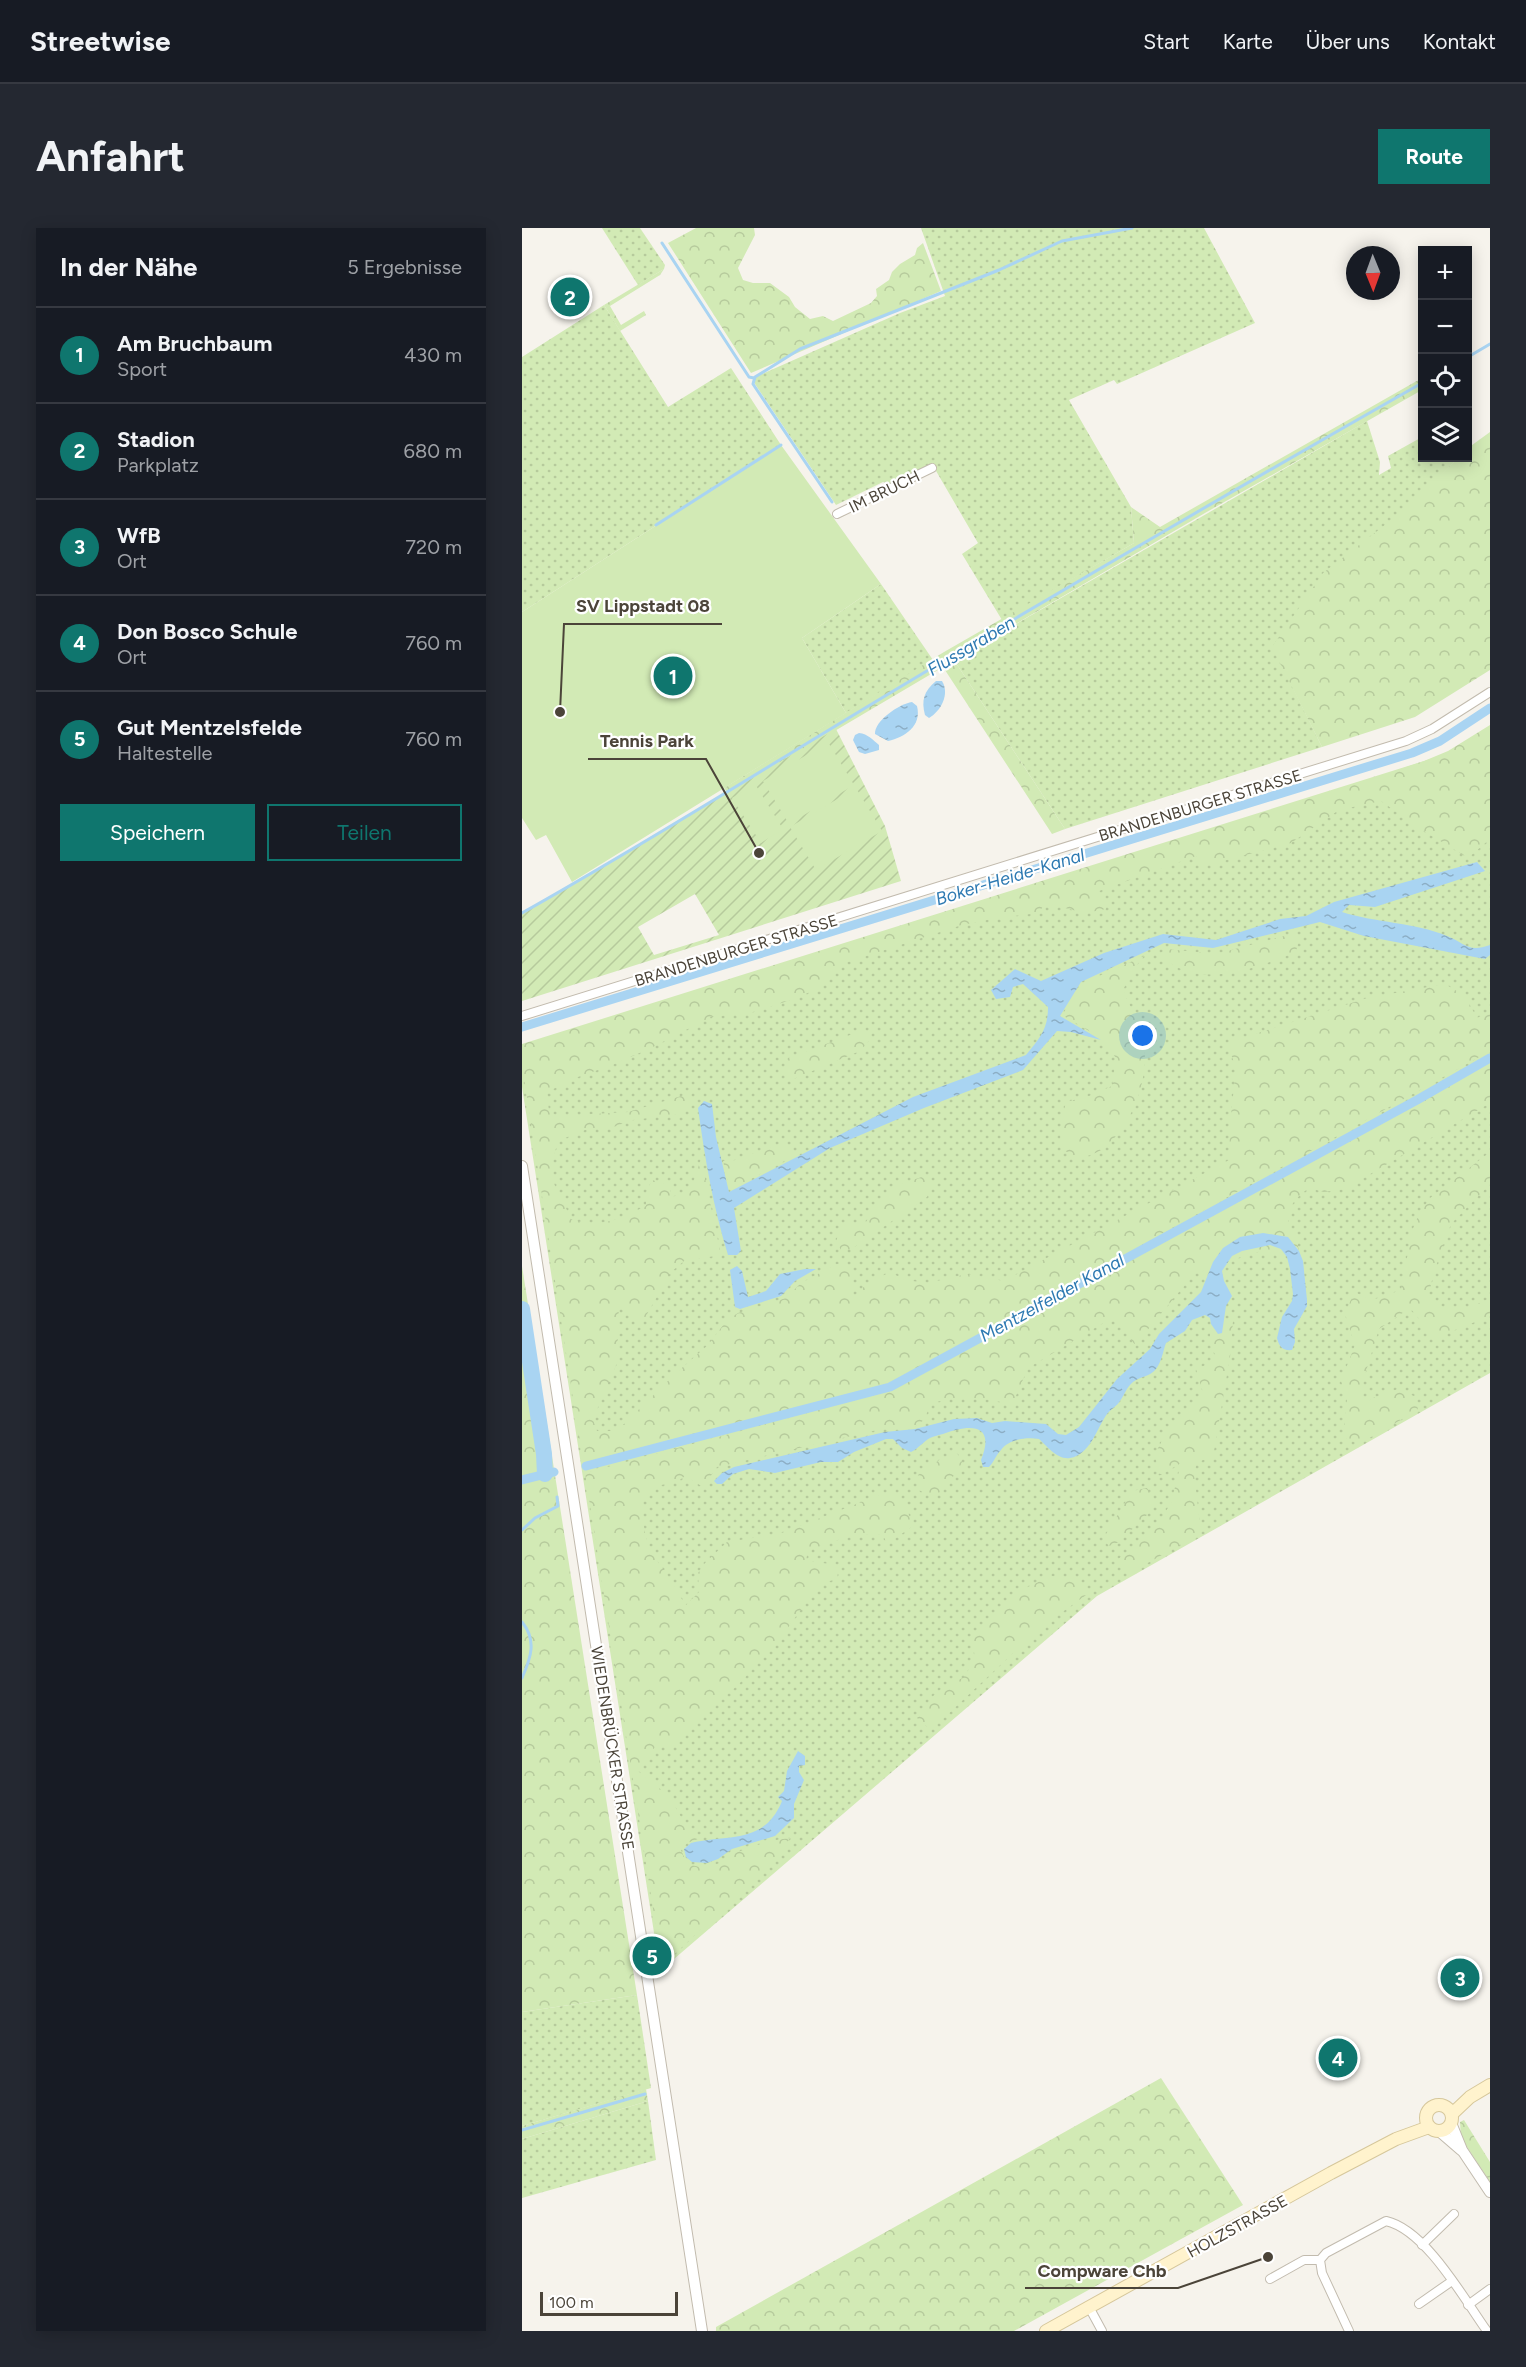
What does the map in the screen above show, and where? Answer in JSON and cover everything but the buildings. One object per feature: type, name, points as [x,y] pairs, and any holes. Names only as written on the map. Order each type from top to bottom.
[{"type":"main road","name":"HOLZSTRASSE","points":[[1046,2331],[1330,2173],[1396,2139],[1431,2125],[1446,2129],[1449,2114],[1490,2085]]},
{"type":"main road","name":"HOLZSTRASSE","points":[[1431,2125],[1432,2106],[1449,2114]]},
{"type":"street","name":"IM BRUCH","points":[[837,514],[932,468]]},
{"type":"street","name":"BRANDENBURGER STRASSE","points":[[522,1016],[1406,741],[1432,729],[1490,692]]},
{"type":"street","name":"WIEDENBRÜCKER STRASSE","points":[[522,1166],[702,2331]]},
{"type":"street","points":[[1449,2114],[1462,2150],[1490,2192]]},
{"type":"street","points":[[1431,2125],[1462,2150]]},
{"type":"street","points":[[1422,2245],[1454,2214]]},
{"type":"street","points":[[1349,2331],[1322,2273],[1320,2260],[1326,2253],[1386,2221],[1396,2224],[1422,2245],[1452,2281],[1487,2331]]},
{"type":"street","points":[[1270,2279],[1304,2260],[1320,2260]]},
{"type":"street","points":[[1419,2304],[1452,2281]]},
{"type":"street","points":[[1468,2305],[1490,2289]]},
{"type":"street","points":[[1089,2307],[1102,2331]]},
{"type":"green space","points":[[602,228],[640,228],[665,265],[664,269],[638,285]]},
{"type":"green space","points":[[696,228],[754,228],[755,235],[738,268],[743,280],[753,283],[770,283],[789,297],[795,307],[810,319],[823,316],[833,321],[871,303],[877,296],[876,289],[889,280],[892,272],[900,264],[915,255],[917,248],[923,243],[941,291],[751,373],[668,243]]},
{"type":"green space","points":[[921,228],[1204,228],[1255,323],[1117,384],[1114,380],[1069,400],[1131,507],[1134,543],[1002,620],[962,554],[978,543],[932,464],[889,484],[883,482],[836,505],[753,381],[755,377],[900,313],[945,296]]},
{"type":"green space","points":[[664,269],[660,275],[610,306],[621,325],[644,311],[646,315],[620,331],[604,305]]},
{"type":"green space","points":[[604,305],[668,407],[731,368],[781,445],[522,612],[522,357]]},
{"type":"green space","points":[[1418,380],[1418,392],[1205,513],[954,660],[1065,829],[1052,834],[943,667],[728,794],[724,788],[944,652],[1134,543],[1131,507],[1160,527]]},
{"type":"green space","points":[[1367,421],[1380,462],[1379,475],[1391,468],[1388,456],[1418,439],[1418,462],[1454,462],[1273,647],[1322,747],[1065,829],[954,660]]},
{"type":"green space","points":[[1490,432],[1490,670],[1415,717],[1322,747],[1272,647],[1323,573],[1403,511],[1454,462],[1472,462],[1472,445]]},
{"type":"green space","points":[[781,445],[881,584],[802,638],[846,713],[572,882],[546,835],[536,840],[522,818],[522,612]]},
{"type":"green space","points":[[881,584],[933,660],[846,713],[802,638]]},
{"type":"green space","points":[[1490,725],[1490,839],[1468,858],[1381,801],[1339,810],[1291,843],[1204,866],[1196,856],[1099,891],[1106,909],[1085,913],[1045,903],[1039,913],[962,925],[838,965],[825,985],[797,998],[753,1012],[711,1017],[651,1048],[547,1092],[549,1112],[558,1116],[628,1112],[688,1094],[692,1105],[680,1114],[633,1120],[610,1128],[585,1130],[560,1140],[554,1153],[551,1172],[556,1189],[571,1219],[601,1223],[646,1206],[646,1193],[652,1180],[670,1185],[671,1197],[690,1192],[701,1159],[721,1255],[684,1261],[670,1273],[641,1325],[619,1301],[617,1363],[593,1419],[597,1431],[612,1431],[624,1424],[708,1345],[727,1320],[738,1313],[786,1298],[801,1283],[837,1264],[853,1267],[852,1298],[867,1284],[890,1272],[905,1280],[928,1283],[967,1274],[1004,1281],[1229,1160],[1236,1068],[1227,1043],[1367,998],[1445,984],[1465,996],[1477,1018],[1490,1011],[1490,1051],[890,1385],[583,1464],[522,1065],[522,1044],[1424,761],[1448,751]]},
{"type":"green space","points":[[836,729],[885,826],[901,881],[522,1001],[522,913]],"holes":[[[695,894],[719,935],[654,955],[638,927]]]},
{"type":"green space","points":[[1490,739],[1490,1373],[1097,1596],[660,1971],[522,1087],[522,1063]]},
{"type":"green space","points":[[828,742],[854,785],[789,824],[763,781]]},
{"type":"green space","points":[[755,784],[783,829],[761,843],[732,798]]},
{"type":"green space","points":[[856,788],[882,831],[816,870],[790,827]]},
{"type":"green space","points":[[1292,934],[1299,938],[1296,952],[1262,965],[1226,974],[1208,975],[1190,972],[1174,966],[1159,954],[1167,949],[1216,954]]},
{"type":"green space","points":[[1144,956],[1133,970],[1123,990],[1139,1026],[1145,1053],[1142,1084],[1137,1100],[1122,1128],[1112,1140],[1099,1151],[1079,1159],[1062,1149],[1060,1132],[1066,1102],[1089,1096],[1112,1086],[1116,1058],[1101,1038],[1062,1015],[1083,983]]},
{"type":"green space","points":[[863,1030],[870,1040],[860,1051],[791,1080],[783,1072],[789,1058]]},
{"type":"green space","points":[[1490,1062],[1490,1103],[1345,1189],[1324,1192],[1309,1188],[1295,1200],[1288,1214],[1289,1226],[1295,1232],[1299,1251],[1282,1257],[1262,1251],[1194,1274],[1135,1345],[1115,1316],[1028,1368],[1012,1405],[971,1398],[940,1401],[930,1404],[925,1419],[915,1427],[886,1428],[717,1467],[703,1487],[685,1476],[677,1482],[656,1486],[642,1501],[649,1544],[686,1605],[699,1592],[698,1573],[727,1542],[779,1534],[882,1494],[893,1493],[905,1504],[913,1526],[887,1544],[883,1535],[874,1534],[845,1538],[808,1550],[806,1561],[839,1565],[837,1579],[819,1584],[782,1636],[739,1684],[669,1746],[655,1747],[638,1771],[669,1796],[692,1836],[706,1836],[687,1843],[681,1850],[687,1864],[704,1868],[720,1863],[729,1855],[769,1841],[790,1838],[777,1858],[662,1966],[585,1473],[889,1391],[1419,1103]]},
{"type":"green space","points":[[785,1142],[792,1148],[792,1157],[730,1190],[723,1161],[732,1161]]},
{"type":"green space","points":[[1490,1152],[1490,1184],[1451,1224],[1428,1297],[1451,1309],[1466,1308],[1490,1298],[1490,1316],[1435,1338],[1410,1308],[1379,1329],[1363,1381],[1361,1405],[1398,1389],[1416,1397],[1418,1410],[1359,1444],[1343,1437],[1347,1399],[1341,1381],[1355,1345],[1345,1314],[1354,1292],[1372,1300],[1401,1290],[1412,1231],[1418,1216],[1430,1198]]},
{"type":"green space","points":[[925,1176],[932,1184],[927,1197],[850,1250],[841,1250],[836,1241],[840,1231],[850,1223],[864,1225],[871,1214],[900,1184]]},
{"type":"green space","points":[[522,1266],[637,1995],[522,2012]]},
{"type":"green space","points":[[1222,1318],[1233,1321],[1230,1357],[1213,1457],[1197,1462],[1194,1473],[1201,1533],[1130,1573],[1116,1561],[1154,1530],[1171,1503],[1181,1463],[1159,1476],[1155,1454],[1168,1429],[1204,1396],[1196,1369],[1218,1360],[1210,1345],[1210,1327]]},
{"type":"green space","points":[[957,1453],[962,1462],[941,1492],[930,1496],[917,1489],[918,1475],[942,1458]]},
{"type":"green space","points":[[1147,1488],[1154,1499],[1152,1510],[1119,1542],[1109,1546],[1103,1539],[1132,1491]]},
{"type":"green space","points":[[1051,1576],[1074,1579],[1089,1593],[1040,1628],[931,1730],[917,1718],[932,1697],[947,1684],[963,1678],[975,1660],[972,1635],[1015,1593]]},
{"type":"green space","points":[[637,1995],[651,2088],[522,2126],[522,2012]]},
{"type":"green space","points":[[1161,2078],[1243,2205],[1014,2331],[716,2331],[716,2327]]},
{"type":"green space","points":[[646,2089],[648,2101],[522,2139],[522,2126]]},
{"type":"green space","points":[[648,2101],[656,2160],[522,2198],[522,2139]]},
{"type":"green space","points":[[1464,2120],[1490,2162],[1490,2182],[1461,2138],[1460,2122]]},
{"type":"water","points":[[936,681],[942,681],[945,697],[940,707],[929,718],[925,715],[923,705],[926,692]]},
{"type":"water","points":[[912,702],[917,706],[918,713],[911,730],[888,741],[875,734],[879,724],[888,714]]},
{"type":"water","points":[[859,733],[872,739],[879,745],[879,750],[865,754],[859,752],[853,740]]},
{"type":"water","points":[[1477,862],[1485,871],[1375,907],[1349,905],[1342,912],[1434,931],[1471,948],[1490,945],[1490,955],[1485,959],[1364,936],[1320,922],[1213,948],[1164,943],[1081,982],[1060,1016],[1101,1040],[1071,1032],[1057,1031],[1023,1070],[924,1108],[830,1148],[734,1208],[741,1251],[737,1255],[728,1255],[714,1200],[698,1108],[704,1101],[712,1104],[716,1137],[729,1192],[913,1097],[1026,1055],[1042,1033],[1047,1021],[1048,1007],[1023,984],[1013,987],[1010,997],[996,999],[991,990],[1015,969],[1041,981],[1104,953],[1163,934],[1216,940],[1280,919],[1306,916],[1334,902]]},
{"type":"water","points":[[1263,1233],[1288,1237],[1299,1251],[1303,1261],[1307,1306],[1294,1329],[1295,1342],[1292,1350],[1282,1347],[1277,1338],[1282,1317],[1292,1301],[1293,1294],[1287,1257],[1281,1249],[1270,1245],[1242,1251],[1232,1256],[1222,1271],[1224,1281],[1232,1296],[1226,1306],[1222,1333],[1218,1334],[1210,1318],[1205,1315],[1192,1320],[1185,1331],[1166,1343],[1160,1363],[1154,1372],[1133,1382],[1119,1403],[1107,1414],[1088,1446],[1077,1456],[1061,1457],[1039,1439],[1029,1438],[1013,1441],[1004,1446],[989,1467],[983,1467],[981,1460],[985,1439],[983,1433],[978,1429],[971,1428],[932,1437],[911,1452],[902,1448],[893,1439],[886,1439],[854,1452],[838,1462],[821,1462],[775,1473],[749,1469],[733,1474],[722,1484],[714,1481],[722,1473],[734,1467],[885,1432],[915,1429],[954,1419],[977,1418],[992,1423],[1005,1421],[1046,1424],[1058,1434],[1066,1435],[1079,1427],[1117,1379],[1150,1349],[1159,1334],[1201,1292],[1213,1262],[1223,1248],[1240,1237]]},
{"type":"water","points":[[737,1266],[742,1271],[748,1297],[766,1291],[780,1274],[816,1269],[795,1281],[781,1296],[740,1309],[735,1307],[730,1270]]},
{"type":"water","points":[[798,1751],[805,1756],[805,1765],[799,1766],[799,1772],[804,1780],[794,1804],[794,1818],[775,1836],[732,1849],[718,1859],[707,1863],[692,1862],[686,1857],[684,1849],[691,1843],[744,1835],[766,1825],[782,1801],[778,1797],[784,1791],[787,1771]]},
{"type":"waterway","points":[[832,502],[753,384],[755,377],[800,349],[999,270],[1062,241],[1132,228]]},
{"type":"waterway","points":[[662,243],[749,377],[754,378]]},
{"type":"waterway","name":"Flussgraben","points":[[1472,355],[1490,344]]},
{"type":"waterway","name":"Flussgraben","points":[[522,913],[1058,593],[1418,385]]},
{"type":"waterway","points":[[656,525],[781,445]]},
{"type":"waterway","name":"Boker-Heide-Kanal","points":[[522,1027],[1412,753],[1440,741],[1490,708]]},
{"type":"waterway","name":"Mentzelfelder Kanal","points":[[586,1466],[890,1387],[1490,1058]]},
{"type":"waterway","points":[[522,1309],[545,1474]]},
{"type":"waterway","name":"Mentzelfelder Kanal","points":[[522,1480],[554,1472]]},
{"type":"waterway","points":[[522,1530],[535,1518],[558,1506],[557,1497]]},
{"type":"waterway","points":[[522,1622],[531,1642],[528,1663],[522,1678]]},
{"type":"waterway","points":[[522,2130],[645,2094]]},
{"type":"place","name":"Stadion","points":[[570,297]]},
{"type":"place","name":"Am Bruchbaum","points":[[673,676]]},
{"type":"place","name":"SV Lippstadt 08","points":[[560,712]]},
{"type":"place","name":"Tennis Park","points":[[759,853]]},
{"type":"place","name":"Gut Mentzelsfelde","points":[[652,1956]]},
{"type":"place","name":"WfB","points":[[1460,1978]]},
{"type":"place","name":"Don Bosco Schule","points":[[1338,2058]]},
{"type":"place","name":"Compware Chb","points":[[1268,2257]]}]
